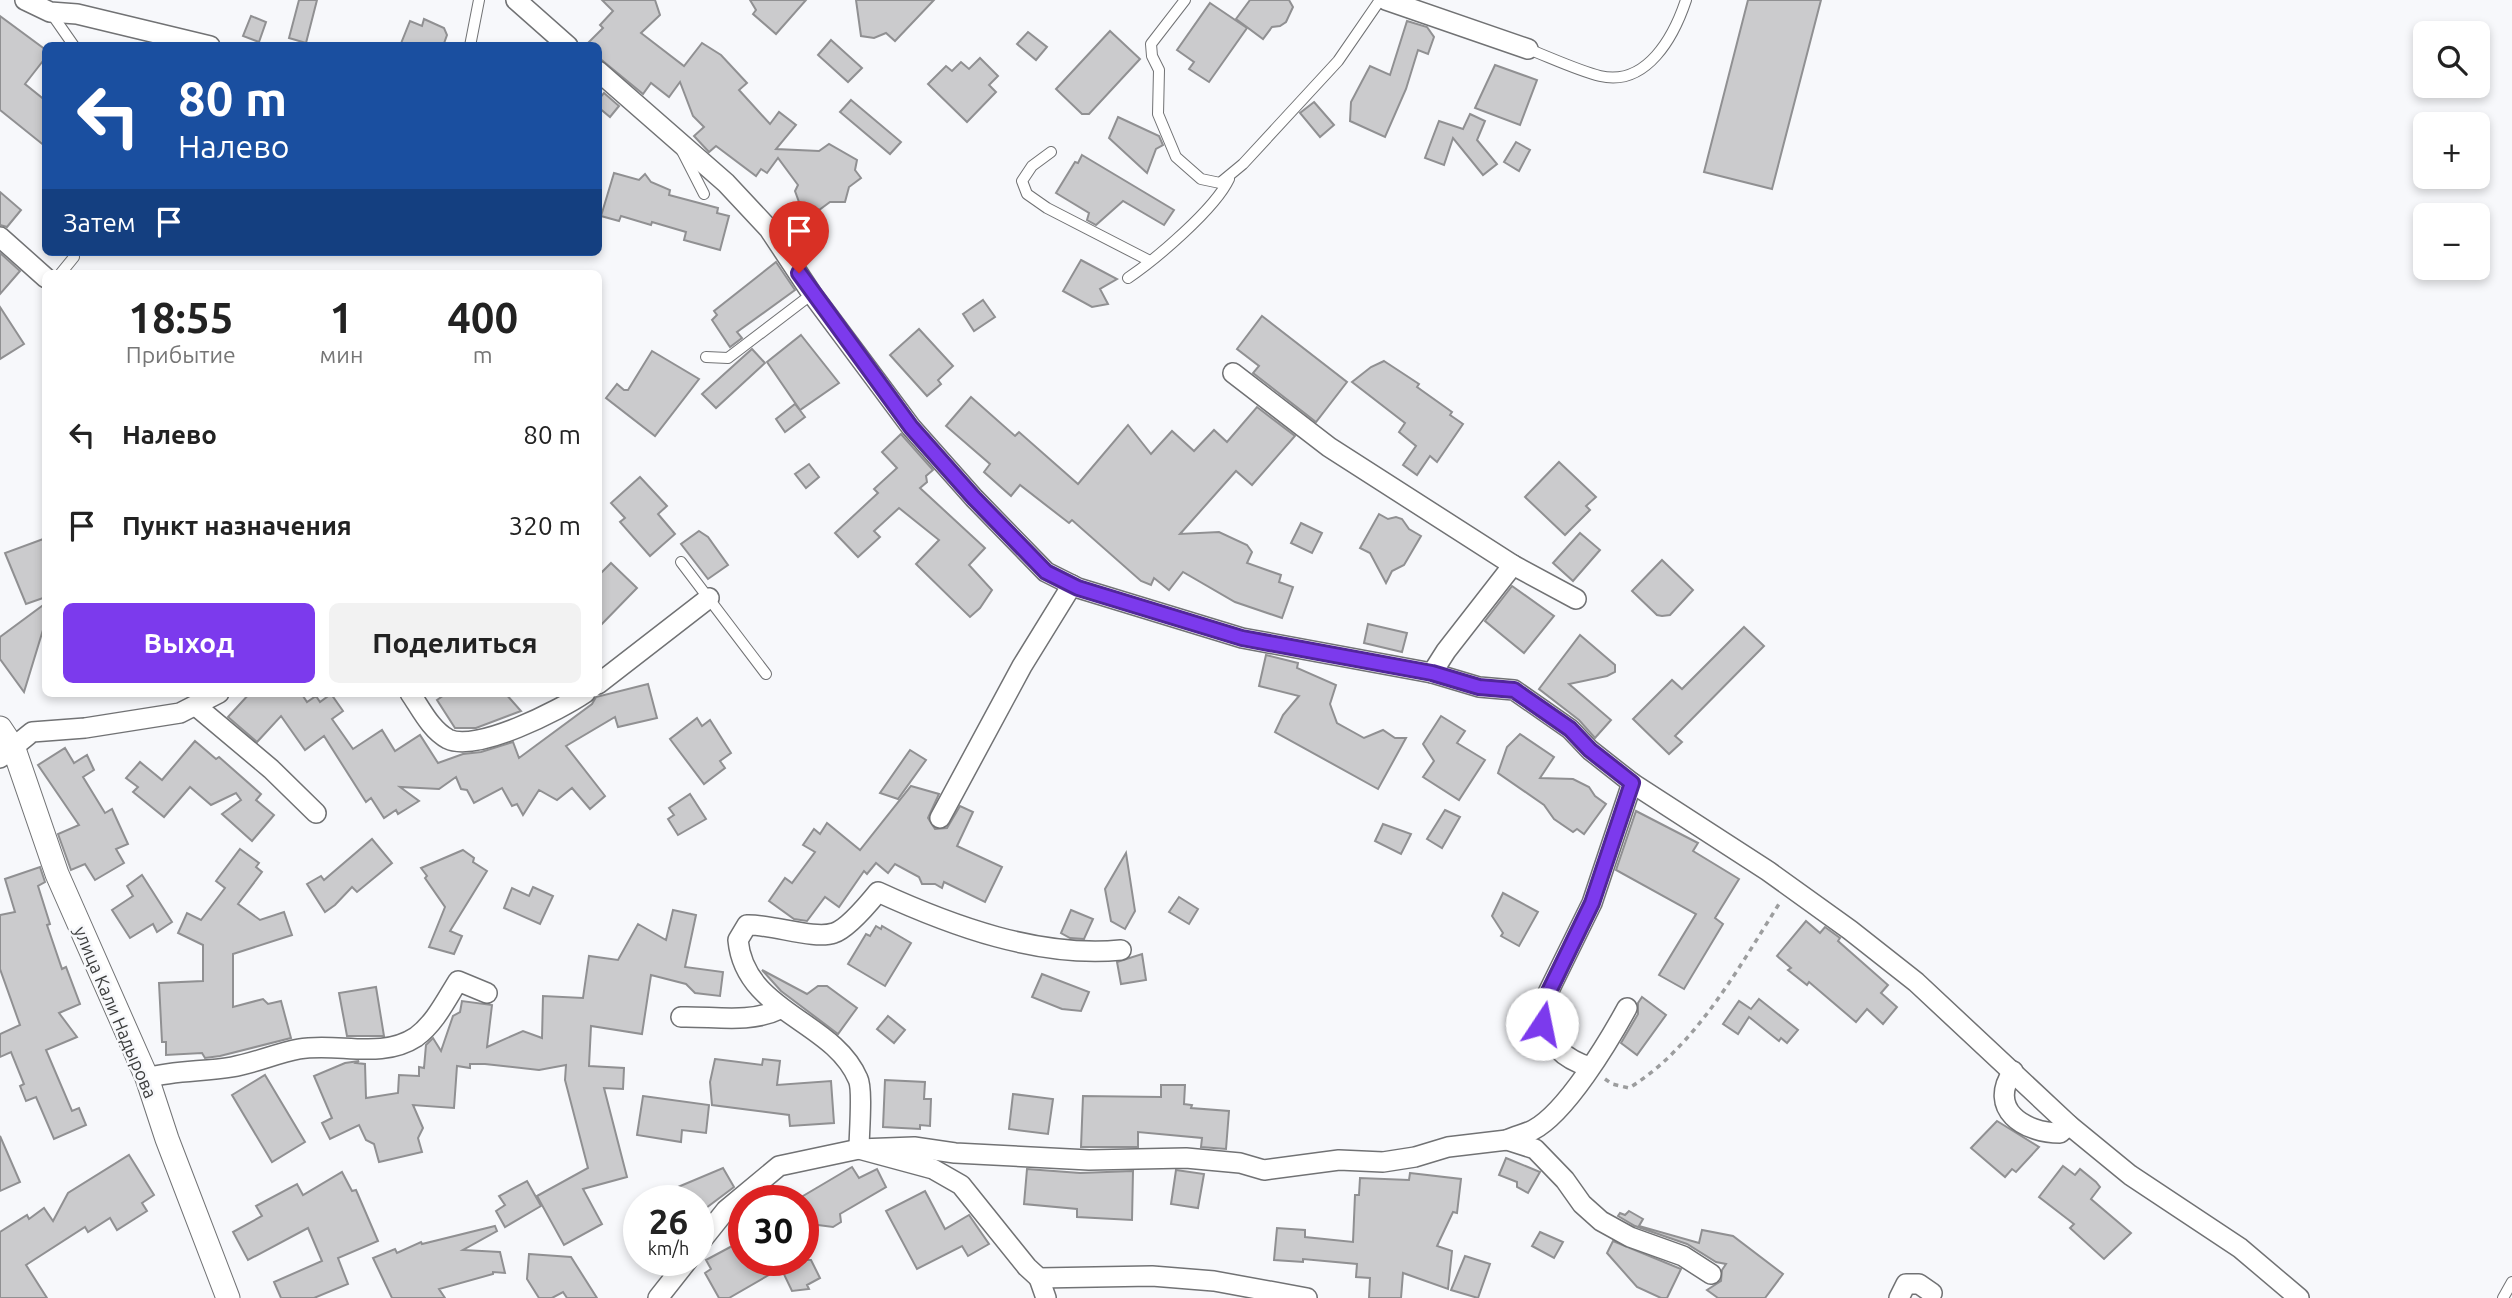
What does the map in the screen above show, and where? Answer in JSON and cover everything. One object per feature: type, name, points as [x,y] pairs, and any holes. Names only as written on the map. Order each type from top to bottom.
[{"type":"street","points":[[25,0],[50,12],[77,14],[194,42]]},
{"type":"street","points":[[516,0],[563,42]]},
{"type":"street","points":[[1386,0],[1528,49]]},
{"type":"street","points":[[602,75],[726,183],[769,229],[812,294],[911,427],[974,498],[1046,572],[1072,585],[1242,638],[1432,673],[1479,687],[1514,690],[1570,729],[1590,750],[1632,783],[1850,930],[1916,982],[2069,1125],[2130,1175],[2240,1248],[2298,1298]]},
{"type":"street","points":[[0,237],[42,274]]},
{"type":"street","points":[[1233,373],[1329,447],[1513,565],[1576,599]]},
{"type":"street","points":[[1432,673],[1446,650],[1513,565]]},
{"type":"street","points":[[940,818],[1022,666],[1072,585]]},
{"type":"street","points":[[602,681],[709,598]]},
{"type":"street","points":[[7,754],[32,732],[85,728],[180,713],[212,697]]},
{"type":"street","points":[[413,697],[436,730],[451,741],[469,741],[513,730],[577,697]]},
{"type":"street","points":[[196,706],[271,769],[316,813]]},
{"type":"street","name":"улица Кали Надырова","points":[[0,728],[7,754],[57,874],[146,1078],[228,1298]]},
{"type":"street","points":[[1590,1067],[1573,1062],[1553,1045],[1539,1012],[1592,903],[1632,783]]},
{"type":"street","points":[[859,1149],[860,1081],[835,1049],[796,1017],[779,1009],[745,967],[738,940],[747,925],[761,924],[819,935],[833,934],[841,930],[878,892],[969,928],[1032,945],[1093,953],[1121,950]]},
{"type":"street","points":[[146,1078],[170,1072],[235,1067],[299,1049],[355,1051],[393,1045],[415,1037],[435,1018],[458,981],[487,993]]},
{"type":"street","points":[[1507,1140],[1534,1129],[1545,1121],[1590,1067],[1627,1008]]},
{"type":"street","points":[[681,1017],[748,1017],[769,1014],[779,1009]]},
{"type":"street","points":[[2012,1071],[2005,1083],[2003,1100],[2008,1112],[2025,1125],[2047,1133],[2060,1133],[2069,1125]]},
{"type":"street","points":[[755,1168],[777,1161],[859,1149],[914,1147],[955,1153],[1089,1160],[1186,1158],[1240,1163],[1264,1170],[1339,1160],[1383,1162],[1415,1157],[1448,1147],[1488,1140],[1507,1140],[1535,1149],[1582,1204],[1601,1221],[1630,1237],[1683,1256],[1711,1274]]},
{"type":"street","points":[[859,1149],[933,1169],[961,1185],[1027,1267],[1039,1278],[1046,1298]]},
{"type":"street","points":[[714,1225],[777,1161]]},
{"type":"street","points":[[658,1298],[675,1276]]},
{"type":"street","points":[[1039,1278],[1173,1277],[1214,1281],[1307,1298]]},
{"type":"street","points":[[1899,1298],[1906,1284],[1919,1284],[1932,1293]]},
{"type":"lane","points":[[471,42],[479,0]]},
{"type":"lane","points":[[1185,0],[1151,44],[1152,56],[1159,70],[1158,114],[1176,157],[1201,179],[1220,183],[1338,61],[1380,0]]},
{"type":"lane","points":[[1528,49],[1601,76],[1629,73],[1644,66],[1660,53],[1677,27],[1686,0]]},
{"type":"lane","points":[[50,12],[71,42]]},
{"type":"lane","points":[[678,142],[704,194]]},
{"type":"lane","points":[[1051,152],[1032,166],[1022,181],[1027,194],[1047,208],[1150,261]]},
{"type":"lane","points":[[1128,278],[1202,216],[1223,193],[1230,175]]},
{"type":"lane","points":[[63,270],[74,257]]},
{"type":"lane","points":[[706,357],[728,358],[812,294]]},
{"type":"lane","points":[[681,562],[766,674]]},
{"type":"lane","points":[[2503,1298],[2512,1282]]},
{"type":"path","points":[[1590,1067],[1612,1084],[1621,1086],[1629,1087],[1647,1077],[1679,1045],[1724,991],[1790,888]]},
{"type":"building","points":[[299,0],[317,0],[306,42],[289,38]]},
{"type":"building","points":[[602,0],[655,0],[660,15],[641,33],[684,66],[702,43],[721,55],[747,83],[739,90],[770,124],[779,112],[796,125],[776,149],[819,151],[829,144],[857,160],[855,170],[861,178],[849,187],[845,202],[830,202],[819,210],[799,202],[795,191],[798,185],[778,158],[767,173],[761,169],[756,176],[716,146],[709,152],[694,136],[704,127],[693,116],[680,82],[669,97],[651,83],[643,94],[602,60],[602,42],[589,42],[603,28],[600,25],[613,11]]},
{"type":"building","points":[[750,0],[806,0],[776,34],[753,14],[756,10]]},
{"type":"building","points":[[856,0],[934,0],[895,41],[886,33],[874,38],[861,36]]},
{"type":"building","points":[[1250,0],[1289,0],[1293,7],[1286,22],[1272,27],[1263,39],[1236,19]]},
{"type":"building","points":[[1748,0],[1821,0],[1772,189],[1704,172]]},
{"type":"building","points":[[1210,3],[1247,28],[1209,82],[1189,69],[1194,62],[1177,50]]},
{"type":"building","points":[[0,16],[42,47],[42,62],[25,84],[42,98],[42,144],[0,110]]},
{"type":"building","points":[[251,16],[266,22],[259,42],[243,36]]},
{"type":"building","points":[[424,19],[444,28],[447,35],[444,42],[402,42],[410,21],[422,26]]},
{"type":"building","points":[[1407,21],[1427,27],[1434,37],[1428,54],[1418,50],[1406,89],[1385,137],[1350,121],[1351,102],[1370,66],[1390,75]]},
{"type":"building","points":[[1110,31],[1140,59],[1089,114],[1082,114],[1056,89]]},
{"type":"building","points":[[1028,32],[1047,47],[1036,60],[1017,44]]},
{"type":"building","points":[[831,40],[862,68],[848,82],[818,55]]},
{"type":"building","points":[[980,58],[998,76],[989,85],[996,92],[967,122],[928,84],[946,66],[952,71],[961,62],[969,69]]},
{"type":"building","points":[[1495,65],[1537,80],[1520,125],[1475,108]]},
{"type":"building","points":[[604,93],[619,106],[610,117],[602,110]]},
{"type":"building","points":[[851,100],[901,142],[890,154],[840,112]]},
{"type":"building","points":[[1314,102],[1334,125],[1320,137],[1300,113]]},
{"type":"building","points":[[1470,114],[1485,121],[1477,140],[1497,164],[1483,175],[1453,138],[1444,165],[1425,158],[1439,121],[1463,129]]},
{"type":"building","points":[[1118,117],[1159,136],[1163,145],[1156,149],[1147,173],[1109,138]]},
{"type":"building","points":[[1516,142],[1530,150],[1519,171],[1504,162]]},
{"type":"building","points":[[1082,155],[1174,210],[1164,225],[1123,201],[1096,225],[1087,220],[1089,213],[1056,193]]},
{"type":"building","points":[[614,173],[639,180],[645,174],[651,182],[670,190],[669,195],[718,208],[717,213],[729,216],[720,250],[684,240],[686,232],[621,216],[619,221],[602,216]]},
{"type":"building","points":[[0,192],[21,210],[7,227],[0,225]]},
{"type":"building","points":[[0,253],[20,271],[0,294]]},
{"type":"building","points":[[1081,260],[1117,279],[1100,289],[1108,304],[1092,307],[1063,291]]},
{"type":"building","points":[[776,262],[795,290],[737,332],[742,338],[730,347],[712,320],[717,315],[714,311]]},
{"type":"building","points":[[983,300],[995,317],[974,331],[963,314]]},
{"type":"building","points":[[0,307],[24,344],[0,359]]},
{"type":"building","points":[[1262,316],[1347,382],[1316,422],[1253,373],[1259,366],[1237,349]]},
{"type":"building","points":[[919,329],[953,366],[938,380],[941,384],[927,396],[890,355]]},
{"type":"building","points":[[801,335],[839,383],[800,410],[767,362]]},
{"type":"building","points":[[752,349],[765,363],[716,408],[702,394]]},
{"type":"building","points":[[652,351],[699,379],[655,436],[606,398],[617,384],[628,390]]},
{"type":"building","points":[[1384,361],[1419,384],[1417,387],[1452,412],[1450,415],[1463,424],[1437,462],[1430,456],[1417,475],[1403,465],[1416,446],[1399,432],[1405,423],[1352,382],[1371,367]]},
{"type":"building","points":[[971,397],[1015,436],[1019,432],[1078,484],[1128,425],[1151,454],[1172,431],[1194,451],[1214,430],[1227,442],[1257,407],[1295,436],[1252,485],[1236,471],[1180,534],[1219,532],[1247,545],[1252,552],[1247,563],[1281,575],[1279,582],[1293,587],[1282,618],[1235,602],[1183,572],[1169,590],[1154,578],[1151,585],[1141,581],[1072,520],[1069,523],[1020,485],[1011,496],[984,472],[990,464],[946,426]]},
{"type":"building","points":[[795,404],[805,417],[785,432],[776,419]]},
{"type":"building","points":[[901,434],[933,470],[926,476],[927,482],[920,488],[985,548],[969,565],[992,590],[970,617],[916,564],[939,540],[899,508],[874,531],[880,537],[858,557],[835,533],[878,493],[874,489],[897,468],[882,452]]},
{"type":"building","points":[[1559,462],[1596,497],[1586,506],[1590,510],[1565,535],[1525,497]]},
{"type":"building","points":[[809,464],[819,477],[806,488],[795,474]]},
{"type":"building","points":[[640,477],[667,506],[658,514],[675,534],[650,556],[620,522],[625,518],[611,503]]},
{"type":"building","points":[[1379,514],[1388,519],[1402,519],[1409,529],[1421,536],[1404,565],[1392,571],[1386,583],[1370,553],[1360,548]]},
{"type":"building","points":[[1301,523],[1322,533],[1312,553],[1291,543]]},
{"type":"building","points":[[699,531],[708,537],[728,565],[708,579],[681,544]]},
{"type":"building","points":[[1580,533],[1600,550],[1573,581],[1553,563]]},
{"type":"building","points":[[42,539],[42,598],[26,604],[5,553]]},
{"type":"building","points":[[1662,560],[1693,590],[1670,615],[1662,616],[1657,615],[1632,591]]},
{"type":"building","points":[[611,563],[637,588],[602,624],[602,572]]},
{"type":"building","points":[[1512,586],[1554,616],[1524,653],[1485,621]]},
{"type":"building","points":[[42,606],[42,633],[24,692],[0,659],[0,637]]},
{"type":"building","points":[[1368,624],[1407,633],[1402,652],[1364,643]]},
{"type":"building","points":[[1744,627],[1764,646],[1675,736],[1682,742],[1669,754],[1633,719],[1672,680],[1682,689]]},
{"type":"building","points":[[1580,635],[1615,665],[1615,672],[1607,676],[1569,684],[1611,720],[1595,738],[1579,720],[1539,689]]},
{"type":"building","points":[[1266,655],[1298,663],[1297,668],[1336,685],[1330,704],[1337,723],[1364,738],[1383,730],[1395,738],[1406,738],[1378,789],[1275,732],[1283,715],[1299,696],[1259,686]]},
{"type":"building","points":[[648,684],[657,718],[618,727],[615,717],[566,746],[605,796],[590,809],[572,788],[557,800],[539,790],[523,815],[517,804],[512,806],[502,788],[474,803],[467,790],[461,789],[456,777],[439,789],[400,787],[419,801],[398,814],[396,810],[384,818],[371,798],[366,802],[324,736],[305,750],[281,716],[257,742],[228,717],[246,697],[304,697],[307,702],[317,697],[320,702],[327,697],[333,697],[343,711],[332,719],[353,749],[382,730],[395,751],[420,735],[438,763],[513,742],[519,758],[592,704],[596,697]]},
{"type":"building","points":[[441,697],[509,697],[521,711],[476,728],[455,728],[437,700]]},
{"type":"building","points":[[1441,716],[1465,731],[1457,743],[1485,760],[1459,800],[1423,777],[1434,761],[1423,744]]},
{"type":"building","points":[[697,718],[702,726],[710,720],[731,753],[720,761],[725,768],[704,784],[670,739]]},
{"type":"building","points":[[1520,734],[1554,757],[1540,778],[1573,779],[1589,787],[1595,796],[1606,804],[1584,834],[1577,829],[1573,832],[1554,819],[1544,805],[1498,773],[1507,747]]},
{"type":"building","points":[[195,741],[216,759],[219,757],[261,794],[256,800],[274,815],[252,841],[222,814],[241,800],[236,793],[211,805],[190,787],[164,817],[133,792],[138,787],[126,778],[140,762],[162,780]]},
{"type":"building","points":[[65,748],[74,763],[87,755],[94,770],[83,777],[105,813],[112,809],[128,844],[116,849],[124,863],[95,880],[85,864],[71,870],[58,834],[79,825],[38,765]]},
{"type":"building","points":[[910,750],[926,760],[898,799],[880,793]]},
{"type":"building","points":[[911,786],[939,794],[928,818],[935,829],[947,828],[960,806],[973,812],[957,846],[1002,867],[985,902],[944,882],[942,888],[935,884],[922,884],[919,877],[895,864],[888,873],[876,863],[867,874],[864,871],[839,907],[825,897],[807,921],[794,919],[769,901],[785,878],[792,883],[815,852],[803,845],[814,829],[820,834],[827,823],[860,850]]},
{"type":"building","points":[[690,794],[706,819],[678,835],[668,819],[674,815],[669,808]]},
{"type":"building","points":[[1445,810],[1460,817],[1442,848],[1427,839]]},
{"type":"building","points":[[1636,811],[1698,843],[1693,851],[1739,879],[1715,918],[1723,924],[1684,989],[1659,975],[1696,914],[1616,870]]},
{"type":"building","points":[[1383,824],[1411,834],[1401,854],[1375,841]]},
{"type":"building","points":[[372,839],[392,863],[357,892],[352,887],[325,912],[307,884],[321,876],[324,880]]},
{"type":"building","points":[[240,849],[259,863],[256,867],[262,872],[238,904],[260,920],[284,912],[292,935],[233,954],[233,1007],[263,999],[268,1004],[281,1001],[291,1038],[220,1056],[205,1058],[202,1053],[166,1055],[166,1042],[162,1042],[159,983],[203,981],[203,945],[178,933],[187,913],[201,920],[225,888],[216,881]]},
{"type":"building","points":[[463,850],[474,858],[473,862],[487,871],[450,931],[462,936],[454,954],[429,947],[445,907],[421,868]]},
{"type":"building","points":[[1126,853],[1135,911],[1125,929],[1111,921],[1105,889]]},
{"type":"building","points":[[40,867],[45,882],[38,886],[50,924],[47,925],[62,969],[66,967],[80,1004],[59,1013],[77,1037],[46,1050],[72,1111],[79,1108],[86,1125],[54,1139],[36,1097],[26,1101],[20,1086],[24,1084],[11,1052],[0,1057],[0,1034],[20,1025],[0,969],[0,915],[15,912],[5,879]]},
{"type":"building","points":[[142,875],[172,922],[157,932],[153,924],[130,938],[112,910],[133,896],[127,886]]},
{"type":"building","points":[[533,887],[553,896],[540,924],[504,908],[512,888],[529,896]]},
{"type":"building","points":[[1503,893],[1538,912],[1519,946],[1501,936],[1503,933],[1492,916]]},
{"type":"building","points":[[1179,897],[1198,909],[1189,924],[1169,912]]},
{"type":"building","points":[[673,910],[696,915],[685,967],[723,972],[720,996],[695,993],[686,984],[651,975],[642,1034],[591,1026],[589,1066],[624,1068],[623,1089],[604,1088],[627,1177],[583,1189],[602,1224],[564,1245],[537,1196],[588,1168],[565,1080],[566,1065],[539,1070],[485,1064],[470,1064],[470,1068],[457,1066],[454,1108],[413,1105],[423,1128],[418,1138],[422,1152],[379,1162],[374,1144],[366,1140],[359,1125],[330,1139],[322,1123],[332,1118],[314,1076],[345,1063],[359,1061],[356,1063],[365,1064],[366,1098],[398,1093],[399,1075],[419,1076],[419,1067],[424,1068],[426,1045],[433,1038],[441,1051],[453,1016],[460,1012],[462,1001],[492,1005],[487,1047],[523,1031],[542,1038],[543,996],[583,998],[589,956],[618,960],[638,924],[666,940]]},
{"type":"building","points":[[1071,910],[1093,919],[1084,939],[1070,938],[1061,933]]},
{"type":"building","points":[[1806,921],[1820,933],[1825,927],[1840,938],[1838,941],[1888,985],[1881,993],[1897,1007],[1883,1024],[1867,1009],[1856,1022],[1809,982],[1807,985],[1788,970],[1791,968],[1777,956]]},
{"type":"building","points":[[876,926],[881,929],[882,926],[911,943],[885,986],[848,964],[866,934],[870,936]]},
{"type":"building","points":[[1142,954],[1146,980],[1121,984],[1117,962]]},
{"type":"building","points":[[762,970],[807,994],[818,986],[827,986],[857,1008],[838,1034],[781,991]]},
{"type":"building","points":[[1042,974],[1089,992],[1081,1011],[1062,1009],[1032,997]]},
{"type":"building","points":[[376,987],[384,1036],[347,1036],[339,993]]},
{"type":"building","points":[[1642,997],[1666,1015],[1637,1055],[1621,1043],[1638,1014],[1638,1003]]},
{"type":"building","points":[[1759,999],[1798,1030],[1787,1043],[1781,1038],[1779,1041],[1749,1017],[1738,1034],[1723,1024],[1739,1001],[1751,1009]]},
{"type":"building","points":[[888,1016],[905,1030],[894,1043],[877,1029]]},
{"type":"building","points":[[715,1059],[762,1065],[763,1059],[780,1061],[777,1085],[831,1081],[834,1123],[790,1126],[789,1115],[712,1105],[710,1082]]},
{"type":"building","points":[[265,1075],[305,1142],[272,1162],[232,1095]]},
{"type":"building","points":[[885,1080],[925,1082],[924,1099],[931,1099],[930,1126],[920,1125],[920,1129],[883,1127]]},
{"type":"building","points":[[1161,1085],[1185,1085],[1184,1104],[1192,1105],[1191,1108],[1229,1111],[1226,1149],[1201,1147],[1202,1138],[1138,1132],[1138,1147],[1081,1147],[1083,1096],[1161,1097]]},
{"type":"building","points":[[1013,1094],[1053,1099],[1048,1134],[1009,1129]]},
{"type":"building","points":[[643,1096],[709,1105],[706,1133],[682,1130],[681,1142],[637,1135]]},
{"type":"building","points":[[1997,1121],[2039,1147],[2016,1172],[2012,1169],[2005,1177],[1971,1148]]},
{"type":"building","points":[[0,1136],[20,1182],[0,1191]]},
{"type":"building","points":[[129,1155],[154,1195],[142,1203],[147,1211],[117,1230],[110,1218],[88,1232],[85,1227],[26,1265],[47,1298],[0,1298],[0,1232],[27,1215],[29,1219],[44,1208],[53,1221],[68,1193]]},
{"type":"building","points":[[1506,1158],[1540,1172],[1528,1193],[1517,1187],[1517,1182],[1499,1175]]},
{"type":"building","points":[[2063,1166],[2075,1175],[2080,1169],[2096,1182],[2100,1187],[2091,1199],[2131,1233],[2104,1259],[2070,1228],[2074,1224],[2039,1197]]},
{"type":"building","points":[[852,1167],[859,1178],[877,1169],[886,1187],[840,1214],[841,1222],[833,1227],[819,1225],[819,1187]]},
{"type":"building","points":[[723,1168],[733,1185],[728,1185],[728,1192],[714,1202],[714,1185],[683,1185]]},
{"type":"building","points":[[1027,1169],[1080,1173],[1133,1171],[1132,1220],[1077,1217],[1077,1209],[1024,1204]]},
{"type":"building","points":[[1176,1170],[1204,1174],[1198,1208],[1171,1204]]},
{"type":"building","points":[[342,1172],[352,1191],[356,1190],[378,1241],[338,1258],[348,1284],[314,1298],[281,1298],[274,1282],[322,1261],[308,1228],[248,1260],[233,1232],[262,1216],[256,1206],[297,1184],[303,1195]]},
{"type":"building","points":[[1410,1173],[1461,1179],[1457,1213],[1453,1212],[1437,1246],[1452,1251],[1448,1289],[1403,1273],[1401,1298],[1369,1298],[1370,1278],[1356,1277],[1357,1264],[1303,1259],[1303,1262],[1274,1260],[1277,1228],[1305,1230],[1305,1237],[1353,1242],[1355,1195],[1359,1195],[1360,1178],[1409,1180]]},
{"type":"building","points":[[527,1181],[541,1206],[505,1227],[496,1211],[505,1205],[499,1196]]},
{"type":"building","points":[[925,1191],[945,1229],[969,1215],[989,1244],[968,1256],[962,1246],[917,1269],[886,1211]]},
{"type":"building","points":[[1629,1211],[1643,1219],[1639,1226],[1699,1243],[1702,1230],[1733,1236],[1783,1274],[1765,1298],[1718,1298],[1707,1290],[1721,1281],[1722,1270],[1726,1264],[1716,1262],[1687,1244],[1635,1226],[1618,1216]]},
{"type":"building","points":[[495,1226],[497,1231],[463,1250],[500,1252],[505,1273],[493,1272],[439,1289],[445,1298],[392,1298],[373,1258],[395,1249],[397,1253],[421,1242],[422,1244]]},
{"type":"building","points":[[1540,1232],[1563,1242],[1554,1258],[1532,1246]]},
{"type":"building","points":[[1613,1241],[1681,1269],[1667,1298],[1637,1287],[1607,1253]]},
{"type":"building","points":[[728,1248],[728,1276],[767,1276],[729,1298],[719,1298],[707,1276],[714,1276],[714,1256]]},
{"type":"building","points":[[529,1254],[571,1257],[597,1298],[567,1298],[563,1292],[552,1298],[539,1298],[527,1279]]},
{"type":"building","points":[[1465,1256],[1490,1264],[1478,1298],[1451,1290]]},
{"type":"building","points":[[785,1276],[819,1276],[820,1278],[807,1285],[809,1289],[792,1291]]},
{"type":"route","points":[[799,273],[911,427],[974,498],[1046,572],[1078,588],[1242,638],[1432,673],[1479,687],[1514,690],[1570,729],[1590,750],[1632,783],[1592,903],[1539,1012],[1542,1024]]}]
